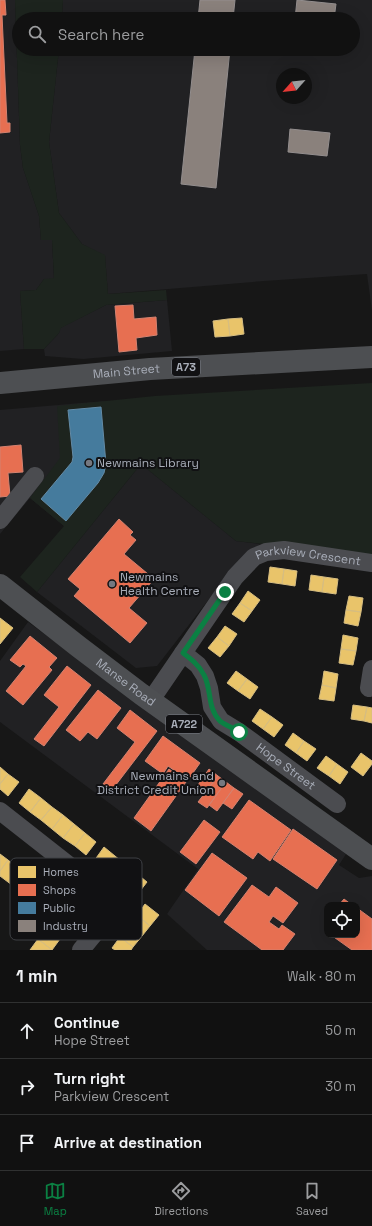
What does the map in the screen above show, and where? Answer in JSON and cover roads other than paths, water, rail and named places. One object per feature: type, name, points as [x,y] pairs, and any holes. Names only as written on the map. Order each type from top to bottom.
[{"type":"main road","name":"Main Street","points":[[0,383],[150,369],[372,357]]},
{"type":"main road","name":"Manse Road","points":[[0,585],[79,647],[372,859]]},
{"type":"street","points":[[0,520],[35,476]]},
{"type":"street","name":"Parkview Crescent","points":[[151,700],[235,577],[254,558],[266,552],[284,550],[372,563]]},
{"type":"street","name":"Hope Street","points":[[183,653],[198,665],[205,676],[209,688],[212,707],[221,721],[239,732],[337,804]]},
{"type":"street","points":[[369,688],[372,669]]},
{"type":"street","points":[[0,811],[60,858]]},
{"type":"street","points":[[81,950],[89,940]]},
{"type":"place","name":"Newmains Library","points":[[89,463]]},
{"type":"place","name":"Newmains Health Centre","points":[[112,584]]},
{"type":"place","name":"Newmains and District Credit Union","points":[[222,783]]}]
